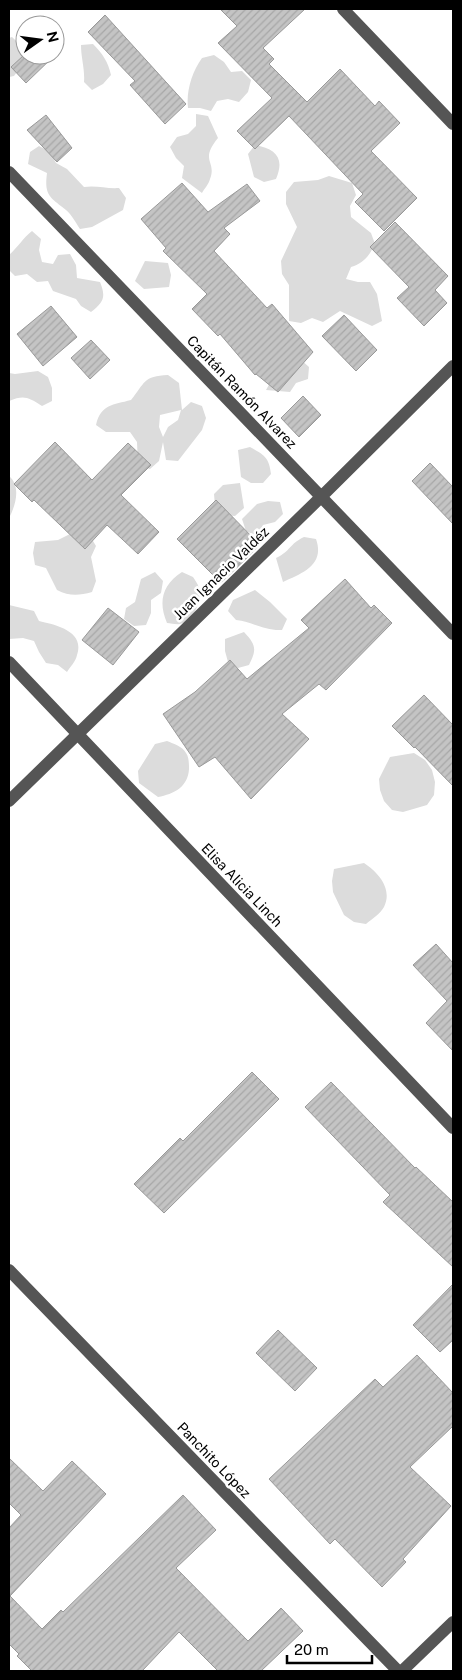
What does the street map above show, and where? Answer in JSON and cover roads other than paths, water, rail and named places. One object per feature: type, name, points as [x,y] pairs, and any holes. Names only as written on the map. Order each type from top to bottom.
[{"type":"street","points":[[343,9],[453,124]]},
{"type":"street","name":"Capitán Ramón Alvarez","points":[[9,172],[453,634]]},
{"type":"street","name":"Juan Ignacio Valdéz","points":[[9,801],[453,366]]},
{"type":"street","name":"Elisa Alicia Linch","points":[[9,662],[453,1128]]},
{"type":"street","name":"Panchito López","points":[[9,1270],[398,1671]]},
{"type":"street","points":[[402,1671],[453,1622]]}]
